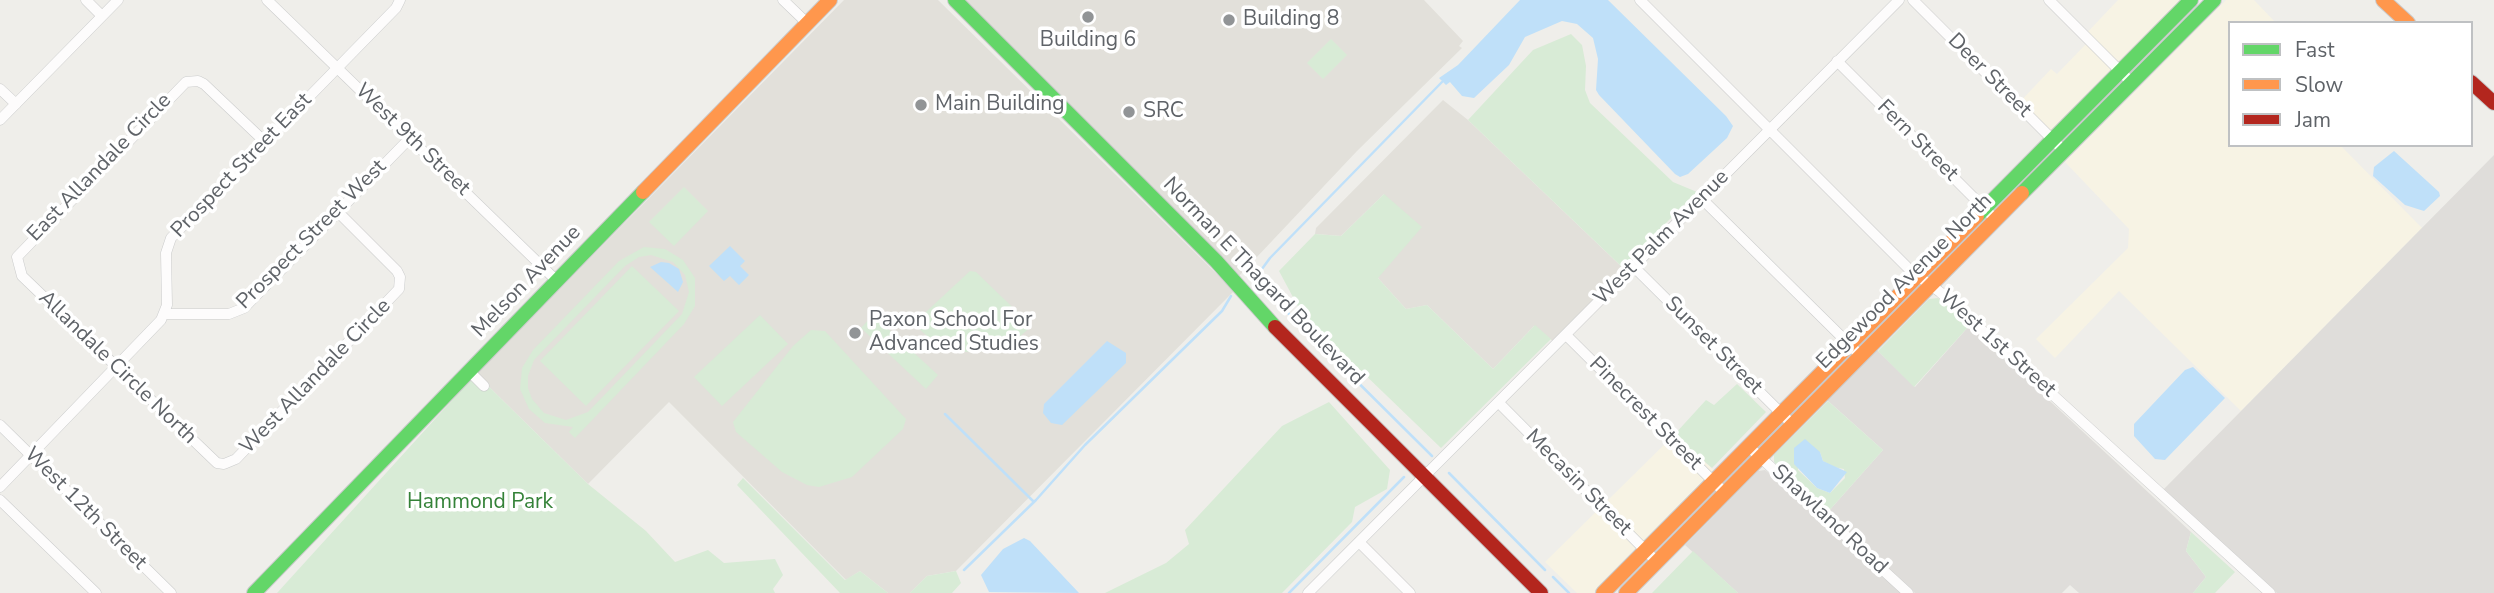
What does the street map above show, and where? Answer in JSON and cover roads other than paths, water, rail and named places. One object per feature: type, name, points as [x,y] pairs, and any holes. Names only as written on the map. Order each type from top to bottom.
[{"type":"street","points":[[86,0],[102,16]]},
{"type":"street","points":[[0,120],[118,0]]},
{"type":"street","name":"West 9th Street","points":[[267,0],[557,281]]},
{"type":"street","name":"Prospect Street East","points":[[164,314],[167,244],[396,8],[400,0]]},
{"type":"street","points":[[783,0],[807,23]]},
{"type":"street","name":"Melson Avenue","points":[[254,593],[830,0]]},
{"type":"street","name":"Norman E Thagard Boulevard","points":[[955,0],[1207,252],[1276,328],[1541,593]]},
{"type":"street","name":"West 1st Street","points":[[1640,0],[1919,275],[2270,593]]},
{"type":"street","name":"West Palm Avenue","points":[[1308,593],[1899,0]]},
{"type":"street","name":"Deer Street","points":[[1913,0],[2059,145]]},
{"type":"street","points":[[2049,0],[2132,83]]},
{"type":"street","name":"Edgewood Avenue North","points":[[1603,593],[1919,275],[1990,214],[2059,145],[2132,83],[2214,0]]},
{"type":"street","points":[[2383,0],[2406,21]]},
{"type":"street","points":[[2189,1],[2200,14]]},
{"type":"street","name":"Edgewood Avenue North","points":[[2059,145],[2120,72],[2189,1]]},
{"type":"street","name":"Fern Street","points":[[1837,61],[1990,214]]},
{"type":"street","name":"East Allandale Circle","points":[[17,264],[20,251],[180,86],[192,81],[204,84],[265,142]]},
{"type":"street","points":[[2473,84],[2494,103]]},
{"type":"street","points":[[0,89],[16,104]]},
{"type":"street","name":"Prospect Street West","points":[[164,314],[237,312],[410,138]]},
{"type":"street","points":[[1701,198],[1861,356]]},
{"type":"street","name":"West Allandale Circle","points":[[224,464],[236,460],[396,294],[401,283],[397,271],[337,211]]},
{"type":"street","name":"Edgewood Avenue North","points":[[1626,593],[1931,285],[1990,214]]},
{"type":"street","name":"Allandale Circle North","points":[[17,264],[22,276],[211,459],[224,464]]},
{"type":"street","name":"Sunset Street","points":[[1634,267],[1793,425]]},
{"type":"street","points":[[0,487],[164,314]]},
{"type":"street","name":"Pinecrest Street","points":[[1566,335],[1725,494]]},
{"type":"street","points":[[469,371],[484,386]]},
{"type":"street","name":"Mecasin Street","points":[[1499,403],[1657,562]]},
{"type":"street","name":"West 12th Street","points":[[0,425],[170,593]]},
{"type":"street","name":"Shawland Road","points":[[1749,447],[1909,593]]},
{"type":"street","points":[[0,500],[96,593]]},
{"type":"street","points":[[1359,542],[1410,593]]},
{"type":"water","points":[[1520,0],[1608,0],[1726,116],[1733,126],[1727,138],[1688,174],[1680,177],[1675,174],[1599,95],[1596,90],[1598,59],[1593,38],[1577,24],[1562,21],[1525,37],[1509,65],[1474,98],[1462,96],[1450,82],[1446,85],[1439,78],[1458,65]]},
{"type":"water","points":[[2394,151],[2439,192],[2440,196],[2424,211],[2405,205],[2373,176],[2374,167]]},
{"type":"water","points":[[730,246],[745,261],[740,266],[749,275],[739,285],[730,276],[724,281],[709,266]]},
{"type":"water","points":[[661,262],[679,269],[683,282],[678,292],[650,267]]},
{"type":"water","points":[[1107,341],[1126,353],[1126,363],[1062,425],[1051,423],[1043,413],[1044,404]]},
{"type":"water","points":[[2193,367],[2225,398],[2165,460],[2155,459],[2134,436],[2134,424],[2185,370]]},
{"type":"water","points":[[1805,439],[1820,452],[1823,461],[1847,472],[1830,493],[1817,488],[1794,464],[1794,448]]},
{"type":"water","points":[[1024,538],[1030,541],[1079,593],[989,592],[981,575],[1003,549]]},
{"type":"waterway","points":[[1256,277],[1270,258],[1442,82]]},
{"type":"waterway","points":[[1173,190],[1217,234]]},
{"type":"waterway","points":[[1251,272],[1277,302],[1432,456]]},
{"type":"waterway","points":[[964,570],[1036,500],[1085,445],[1222,311],[1231,296]]},
{"type":"waterway","points":[[945,414],[1034,502]]},
{"type":"waterway","points":[[1449,473],[1545,570]]},
{"type":"waterway","points":[[1289,593],[1404,477]]},
{"type":"waterway","points":[[1553,577],[1569,593]]},
{"type":"place","name":"Building 6","points":[[1088,17]]},
{"type":"place","name":"Building 8","points":[[1229,20]]},
{"type":"place","name":"Main Building","points":[[921,105]]},
{"type":"place","name":"SRC","points":[[1129,112]]},
{"type":"place","name":"Paxon School For Advanced Studies","points":[[855,333]]},
{"type":"park label","name":"Hammond Park","points":[[480,503]]}]
